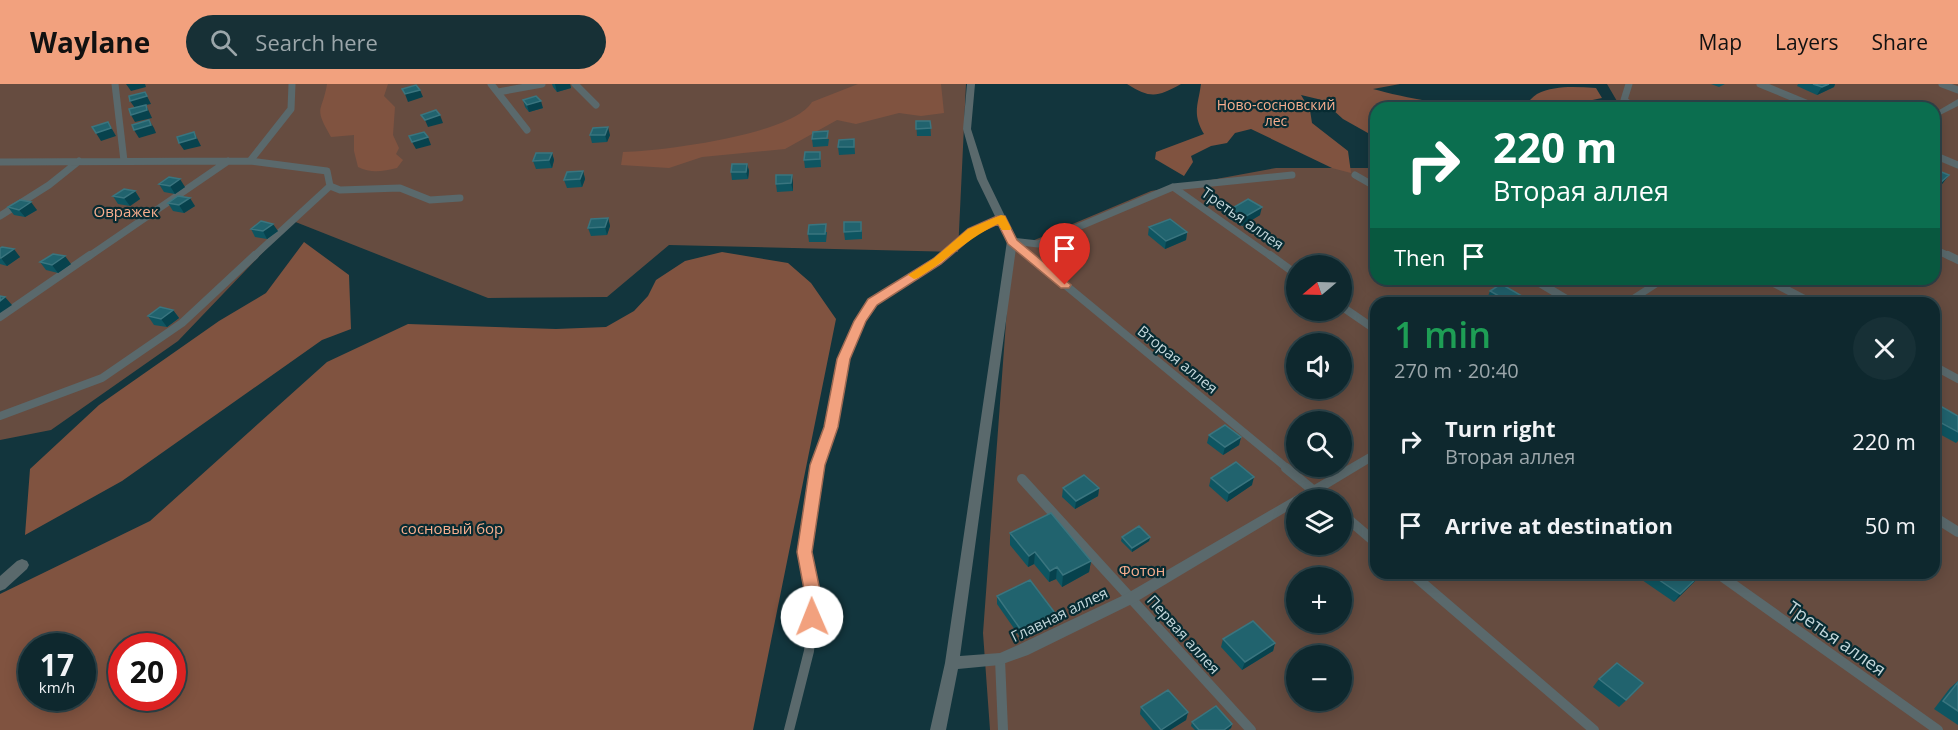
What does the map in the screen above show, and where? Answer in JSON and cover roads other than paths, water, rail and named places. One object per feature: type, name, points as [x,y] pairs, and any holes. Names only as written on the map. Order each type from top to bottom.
[{"type":"street","points":[[939,730],[952,663],[1012,241],[982,179],[967,129],[970,84]]},
{"type":"street","points":[[1940,112],[1958,102]]},
{"type":"street","points":[[1635,297],[1655,285]]},
{"type":"street","name":"Главная аллея","points":[[1313,489],[1370,456]]},
{"type":"street","name":"Главная аллея","points":[[952,663],[1000,659],[1131,598],[1286,506]]},
{"type":"street","points":[[0,585],[22,565]]},
{"type":"lane","points":[[115,84],[124,161]]},
{"type":"lane","points":[[250,161],[291,109],[292,84]]},
{"type":"lane","points":[[491,84],[527,130]]},
{"type":"lane","points":[[498,92],[542,84]]},
{"type":"lane","points":[[575,84],[596,105]]},
{"type":"lane","points":[[1627,102],[1624,100],[1629,84]]},
{"type":"lane","points":[[1760,84],[1804,102]]},
{"type":"lane","points":[[1942,84],[1958,90]]},
{"type":"lane","points":[[1940,158],[1958,165]]},
{"type":"lane","points":[[0,216],[49,185],[79,161]]},
{"type":"lane","points":[[0,317],[229,161]]},
{"type":"lane","points":[[0,162],[250,161],[327,171],[330,186]]},
{"type":"lane","points":[[1355,175],[1370,184]]},
{"type":"lane","points":[[1012,241],[1038,244],[1173,187],[1292,176]]},
{"type":"lane","points":[[330,186],[340,190],[399,188],[430,200],[460,198]]},
{"type":"lane","points":[[0,416],[102,378],[182,323],[330,186]]},
{"type":"lane","name":"Третья аллея","points":[[1173,187],[1286,267]]},
{"type":"lane","points":[[789,730],[809,651],[814,600],[804,552],[818,465],[831,427],[844,359],[860,321],[873,302],[937,262],[972,232],[1001,219]]},
{"type":"lane","name":"Вторая аллея","points":[[1012,241],[1313,489]]},
{"type":"lane","points":[[1940,252],[1958,260]]},
{"type":"lane","points":[[1543,285],[1564,297]]},
{"type":"lane","points":[[1778,285],[1800,297]]},
{"type":"lane","points":[[1352,314],[1370,326]]},
{"type":"lane","points":[[1940,369],[1958,379]]},
{"type":"lane","name":"Первая аллея","points":[[1022,479],[1251,730]]},
{"type":"lane","points":[[1940,521],[1958,532]]},
{"type":"lane","points":[[1352,522],[1370,538]]},
{"type":"lane","points":[[1418,579],[1594,730]]},
{"type":"lane","name":"Третья аллея","points":[[1725,579],[1938,730]]},
{"type":"lane","points":[[1000,659],[1003,730]]},
{"type":"park label","name":"Ново-сосновский лес","points":[[1276,112]]},
{"type":"park label","name":"Овражек","points":[[126,211]]},
{"type":"park label","name":"сосновый бор","points":[[452,528]]},
{"type":"park label","name":"Фотон","points":[[1142,570]]}]
